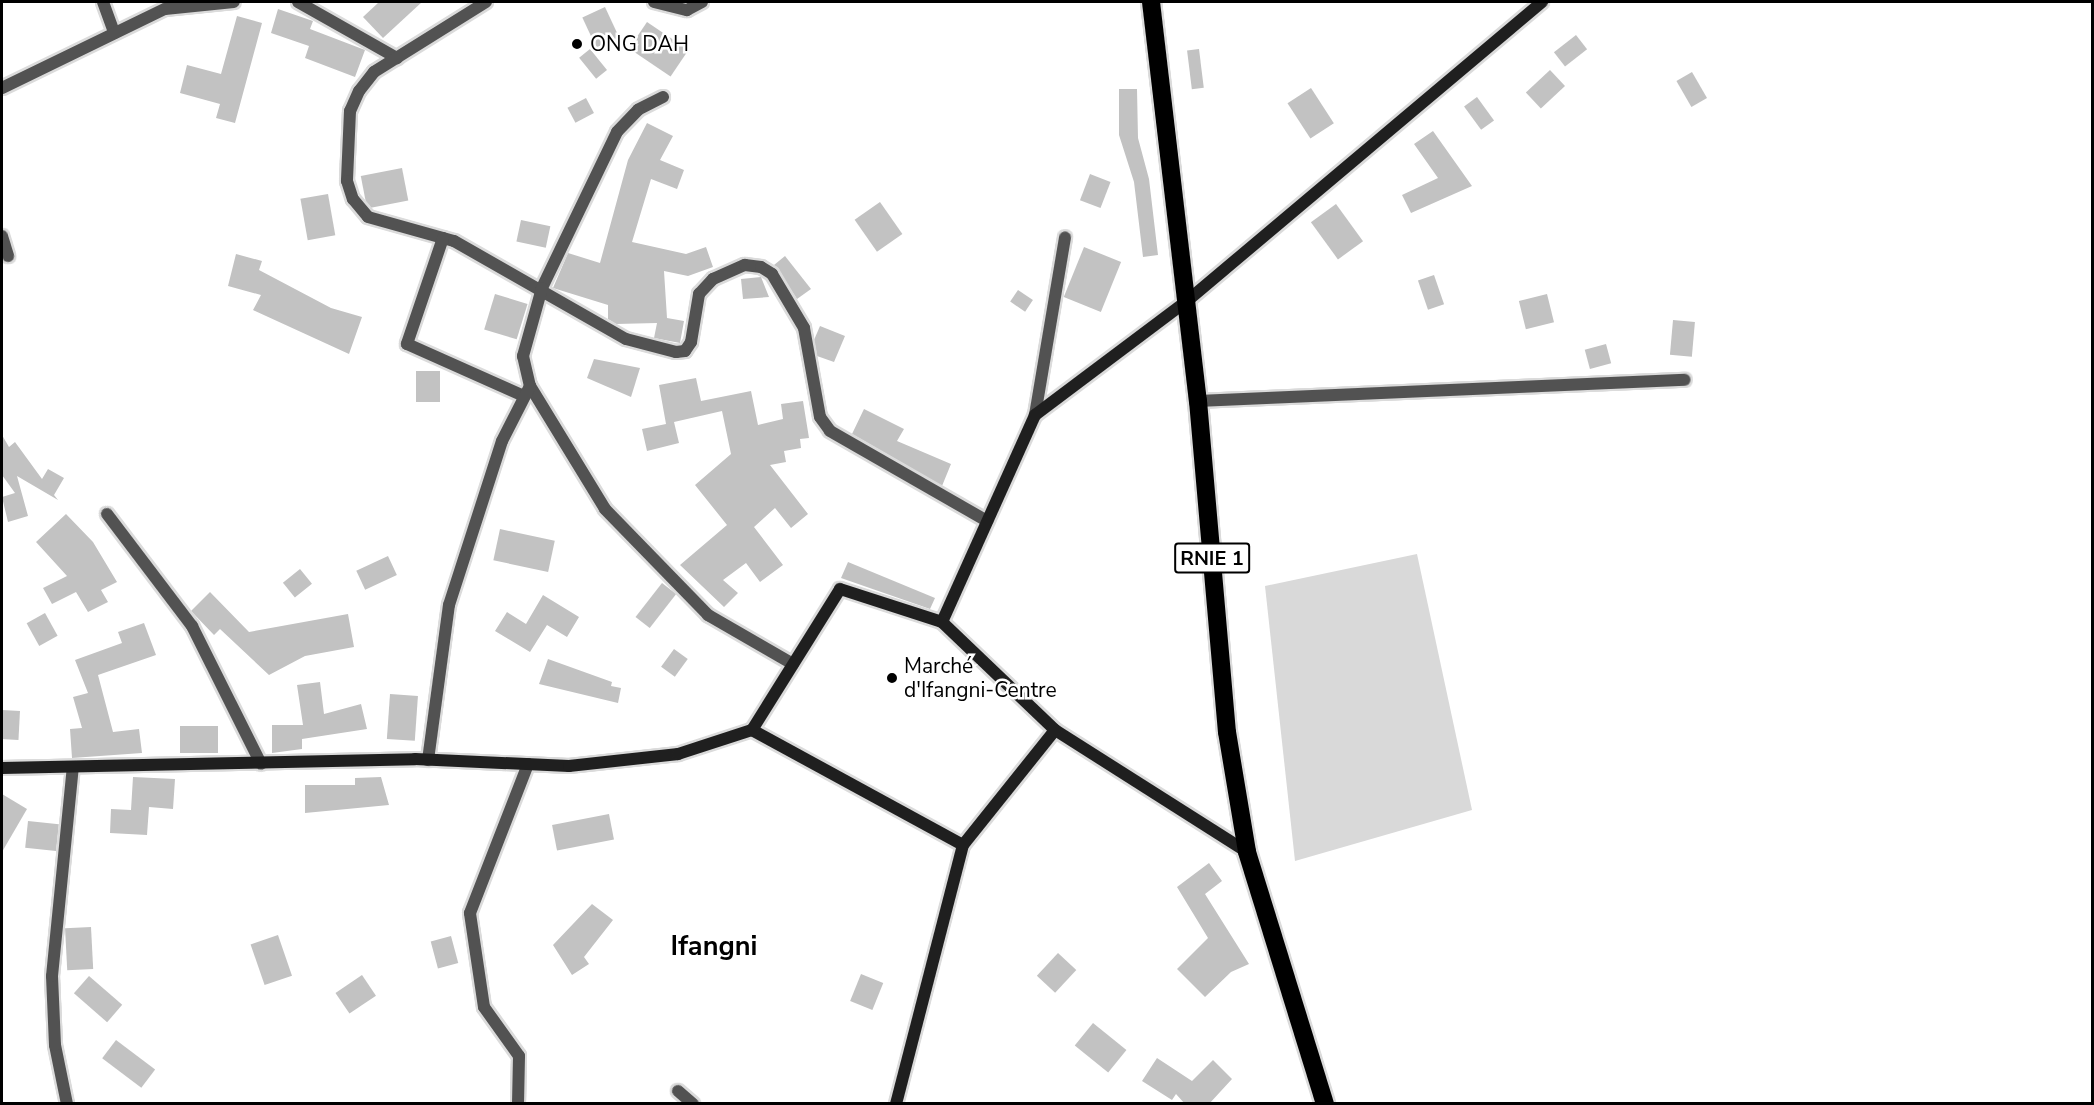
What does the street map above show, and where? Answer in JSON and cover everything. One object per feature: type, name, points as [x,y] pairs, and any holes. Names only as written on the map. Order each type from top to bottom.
[{"type":"highway","name":"RNIE 1","points":[[1151,2],[1198,401],[1227,732],[1247,852],[1324,1104]]},
{"type":"street","points":[[103,2],[114,33]]},
{"type":"street","points":[[2,87],[165,9],[234,2]]},
{"type":"street","points":[[298,2],[397,58]]},
{"type":"street","points":[[486,2],[374,72],[350,111],[347,181],[353,200],[368,217],[443,238],[542,288],[626,339],[685,351],[699,294],[724,274],[745,265],[761,267],[772,274],[804,328],[820,417],[830,431],[987,521]]},
{"type":"street","points":[[654,2],[687,10],[702,2]]},
{"type":"street","points":[[1035,416],[1187,301],[1542,2]]},
{"type":"street","points":[[428,760],[449,605],[472,524],[527,391],[524,337],[542,288],[617,132],[638,110],[663,97]]},
{"type":"street","points":[[2,236],[8,256]]},
{"type":"street","points":[[443,238],[407,345],[527,391],[605,509],[708,615],[793,664]]},
{"type":"street","points":[[942,622],[1035,416],[1065,238]]},
{"type":"street","points":[[1198,401],[1685,380]]},
{"type":"street","points":[[107,514],[192,626],[261,764]]},
{"type":"street","points":[[3,771],[73,767],[428,760],[528,764],[632,762],[721,743],[752,730],[840,589],[942,622],[1055,730],[1247,852]]},
{"type":"street","points":[[752,730],[963,845]]},
{"type":"street","points":[[896,1104],[963,845],[1055,730]]},
{"type":"street","points":[[518,1104],[519,1056],[484,1007],[470,913],[528,764]]},
{"type":"street","points":[[67,1104],[55,1045],[52,976],[73,767]]},
{"type":"street","points":[[678,1091],[693,1104]]},
{"type":"shaded area","points":[[1417,554],[1472,810],[1295,861],[1265,586]]},
{"type":"building","points":[[379,2],[422,2],[383,38],[363,17]]},
{"type":"building","points":[[605,7],[619,37],[596,47],[582,18]]},
{"type":"building","points":[[278,9],[313,21],[310,29],[365,50],[355,77],[305,58],[309,46],[271,33]]},
{"type":"building","points":[[237,16],[262,23],[235,123],[216,118],[220,104],[180,93],[187,65],[221,74]]},
{"type":"building","points":[[647,22],[688,50],[671,76],[629,49]]},
{"type":"building","points":[[1576,35],[1587,49],[1565,66],[1554,52]]},
{"type":"building","points":[[590,49],[607,70],[596,79],[579,58]]},
{"type":"building","points":[[1199,49],[1204,88],[1192,89],[1187,50]]},
{"type":"building","points":[[1550,70],[1565,86],[1541,109],[1526,93]]},
{"type":"building","points":[[1692,72],[1707,98],[1691,107],[1676,81]]},
{"type":"building","points":[[1311,88],[1334,123],[1310,138],[1288,103]]},
{"type":"building","points":[[1119,89],[1137,89],[1138,138],[1149,179],[1158,255],[1143,257],[1134,182],[1119,135]]},
{"type":"building","points":[[1477,97],[1494,120],[1481,130],[1464,106]]},
{"type":"building","points":[[586,98],[594,113],[575,123],[567,108]]},
{"type":"building","points":[[647,123],[673,136],[660,160],[684,170],[677,189],[651,179],[632,242],[686,254],[706,247],[713,267],[688,276],[664,271],[667,318],[684,321],[680,343],[654,338],[657,323],[616,324],[608,319],[608,305],[553,288],[568,253],[600,263],[628,160]]},
{"type":"building","points":[[1433,131],[1472,186],[1411,213],[1402,195],[1438,178],[1414,144]]},
{"type":"building","points":[[402,168],[408,200],[367,208],[361,176]]},
{"type":"building","points":[[1090,174],[1111,182],[1101,208],[1080,200]]},
{"type":"building","points":[[328,194],[335,235],[308,240],[300,199]]},
{"type":"building","points":[[880,202],[902,234],[877,252],[855,220]]},
{"type":"building","points":[[1336,204],[1363,241],[1338,259],[1311,222]]},
{"type":"building","points":[[521,220],[550,226],[546,248],[516,242]]},
{"type":"building","points":[[1084,247],[1121,262],[1101,312],[1064,297]]},
{"type":"building","points":[[236,254],[262,261],[259,270],[331,308],[362,317],[349,354],[253,310],[261,295],[228,286]]},
{"type":"building","points":[[785,256],[811,289],[797,299],[774,265]]},
{"type":"building","points":[[1434,275],[1444,304],[1428,310],[1418,281]]},
{"type":"building","points":[[761,277],[769,297],[743,299],[741,279]]},
{"type":"building","points":[[1018,290],[1033,300],[1025,312],[1010,302]]},
{"type":"building","points":[[495,294],[528,304],[517,339],[484,329]]},
{"type":"building","points":[[1547,294],[1554,322],[1526,329],[1519,301]]},
{"type":"building","points":[[1673,320],[1695,322],[1692,357],[1670,355]]},
{"type":"building","points":[[820,326],[845,336],[834,362],[817,356],[814,340]]},
{"type":"building","points":[[1606,344],[1611,363],[1590,369],[1585,350]]},
{"type":"building","points":[[594,359],[640,368],[631,397],[587,378]]},
{"type":"building","points":[[416,371],[440,371],[440,402],[416,402]]},
{"type":"building","points":[[696,378],[701,401],[751,391],[758,425],[783,419],[781,404],[803,401],[809,438],[800,439],[801,448],[784,451],[786,462],[770,465],[808,514],[791,528],[775,508],[754,527],[783,565],[760,582],[746,563],[723,580],[738,593],[724,607],[680,565],[727,525],[695,485],[731,454],[722,411],[674,422],[679,443],[647,451],[642,429],[666,424],[659,385]]},
{"type":"building","points":[[864,409],[904,429],[897,441],[951,464],[942,486],[852,434]]},
{"type":"building","points":[[2,435],[9,447],[15,442],[42,479],[48,469],[64,478],[54,495],[58,500],[17,476],[28,516],[8,522],[2,497],[15,493],[2,475]]},
{"type":"building","points":[[66,514],[93,542],[117,582],[101,590],[108,602],[88,612],[76,592],[52,604],[43,588],[67,576],[36,542]]},
{"type":"building","points":[[500,529],[555,541],[548,572],[493,560]]},
{"type":"building","points":[[388,556],[397,575],[365,590],[356,571]]},
{"type":"building","points":[[848,562],[935,598],[930,609],[841,578]]},
{"type":"building","points":[[300,569],[312,584],[295,598],[283,583]]},
{"type":"building","points":[[662,583],[676,594],[650,628],[636,617]]},
{"type":"building","points":[[210,592],[249,632],[348,614],[354,647],[305,656],[269,675],[220,629],[214,635],[191,611]]},
{"type":"building","points":[[543,595],[579,617],[567,637],[547,625],[530,652],[495,631],[507,612],[526,624]]},
{"type":"building","points":[[45,613],[58,636],[39,646],[27,623]]},
{"type":"building","points":[[144,623],[156,655],[98,675],[113,732],[139,729],[142,753],[72,758],[70,729],[82,728],[73,697],[88,693],[75,660],[122,643],[118,632]]},
{"type":"building","points":[[674,649],[688,659],[675,677],[661,667]]},
{"type":"building","points":[[548,659],[612,682],[611,686],[621,688],[618,703],[539,684]]},
{"type":"building","points":[[320,682],[324,714],[361,704],[367,729],[302,739],[302,749],[272,753],[272,725],[303,725],[297,685]]},
{"type":"building","points":[[390,694],[418,696],[415,741],[387,739]]},
{"type":"building","points":[[2,710],[20,711],[18,740],[2,739]]},
{"type":"building","points":[[180,726],[218,726],[218,753],[180,753]]},
{"type":"building","points":[[133,777],[175,779],[173,809],[149,807],[147,835],[110,833],[111,809],[131,810]]},
{"type":"building","points":[[381,777],[389,805],[305,813],[305,785],[355,785],[355,778]]},
{"type":"building","points":[[2,794],[27,809],[2,852]]},
{"type":"building","points":[[609,814],[614,840],[557,851],[552,825]]},
{"type":"building","points":[[28,821],[59,824],[56,851],[25,848]]},
{"type":"building","points":[[1209,863],[1222,881],[1205,894],[1249,964],[1231,972],[1205,997],[1177,969],[1208,938],[1177,887]]},
{"type":"building","points":[[592,904],[613,920],[584,957],[589,964],[572,975],[553,945]]},
{"type":"building","points":[[91,927],[93,969],[67,970],[65,928]]},
{"type":"building","points":[[278,935],[292,976],[265,985],[251,944]]},
{"type":"building","points":[[451,936],[458,963],[438,968],[431,941]]},
{"type":"building","points":[[1058,953],[1076,970],[1055,993],[1037,976]]},
{"type":"building","points":[[861,974],[883,983],[872,1010],[850,1001]]},
{"type":"building","points":[[362,975],[376,996],[349,1014],[335,993]]},
{"type":"building","points":[[89,976],[122,1005],[107,1022],[74,993]]},
{"type":"building","points":[[1093,1023],[1126,1050],[1108,1073],[1075,1046]]},
{"type":"building","points":[[116,1040],[155,1069],[141,1088],[102,1058]]},
{"type":"building","points":[[1157,1058],[1192,1081],[1213,1060],[1232,1079],[1209,1104],[1185,1104],[1176,1094],[1172,1100],[1142,1081]]},
{"type":"place","name":"ONG DAH","points":[[577,44]]},
{"type":"place","name":"Marché d'Ifangni-Centre","points":[[892,678]]},
{"type":"district","name":"Ifangni","points":[[714,947]]}]
